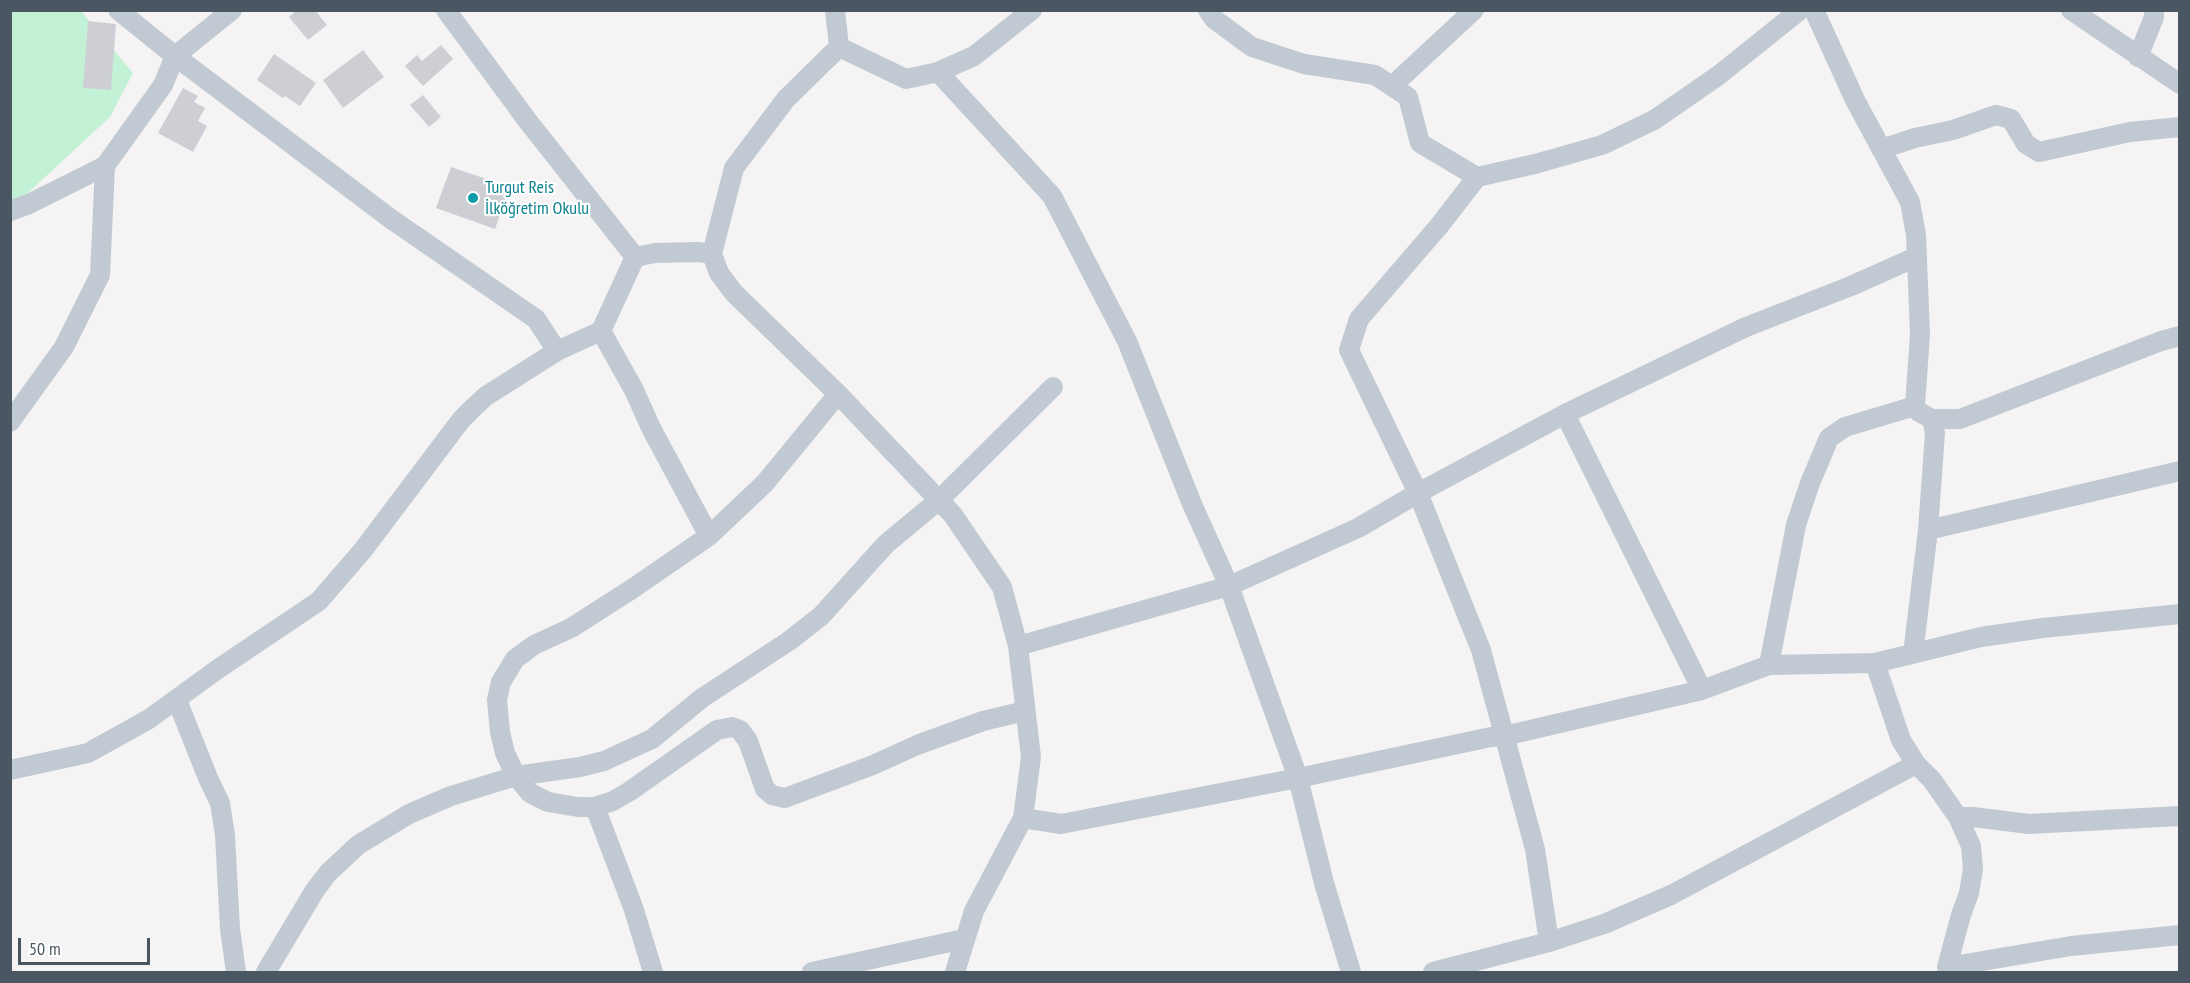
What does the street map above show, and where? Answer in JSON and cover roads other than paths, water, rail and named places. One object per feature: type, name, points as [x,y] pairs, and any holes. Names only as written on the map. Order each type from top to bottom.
[{"type":"street","points":[[118,10],[175,56],[391,219],[536,319],[556,351]]},
{"type":"street","points":[[10,211],[29,204],[105,166],[163,85],[175,56],[232,10]]},
{"type":"street","points":[[446,10],[527,120],[635,257]]},
{"type":"street","points":[[835,10],[839,47]]},
{"type":"street","points":[[839,47],[906,79],[939,72],[974,56],[1032,10]]},
{"type":"street","points":[[1208,10],[1214,19],[1252,47],[1304,64],[1375,75],[1408,97],[1420,143],[1477,177]]},
{"type":"street","points":[[1392,86],[1474,10]]},
{"type":"street","points":[[1549,942],[1535,849],[1481,650],[1418,493],[1350,350],[1359,319],[1439,226],[1477,177],[1602,145],[1654,120],[1719,75],[1800,10]]},
{"type":"street","points":[[1814,10],[1855,100],[1910,202],[1916,235],[1920,334],[1915,406],[1919,412],[1932,419],[1960,419],[2161,341],[2180,336]]},
{"type":"street","points":[[2071,10],[2180,84]]},
{"type":"street","points":[[2138,57],[2154,17],[2154,10]]},
{"type":"street","points":[[839,47],[786,99],[734,168],[712,254],[719,273],[734,293],[838,394],[953,515],[1002,587],[1018,646],[1030,757],[1023,818],[974,911],[955,972]]},
{"type":"street","points":[[939,72],[1000,142],[1052,196],[1127,340],[1192,504],[1229,586],[1298,778],[1324,883],[1350,972]]},
{"type":"street","points":[[1881,149],[1915,138],[1953,130],[1996,115],[2011,118],[2026,144],[2039,152],[2130,132],[2180,127]]},
{"type":"street","points":[[10,422],[64,347],[100,275],[105,166]]},
{"type":"street","points":[[635,257],[656,253],[712,254]]},
{"type":"street","points":[[10,770],[88,753],[149,719],[319,601],[363,550],[461,420],[486,396],[556,351],[601,332],[635,257]]},
{"type":"street","points":[[1018,646],[1229,586],[1358,528],[1565,414],[1746,327],[1851,286],[1916,257]]},
{"type":"street","points":[[601,332],[634,390],[651,428],[709,536]]},
{"type":"street","points":[[266,972],[315,890],[328,873],[358,845],[389,824],[430,804],[516,776],[580,767],[621,755],[652,739],[710,692],[806,629],[836,600],[886,544],[939,500],[1053,387]]},
{"type":"street","points":[[838,394],[765,483],[709,536],[624,595],[571,628],[534,645],[515,659],[501,682],[497,700],[500,732],[505,753],[516,776],[530,793],[548,802],[578,807],[596,807],[630,791],[717,730],[732,727],[740,730],[748,741],[765,789],[772,795],[785,798],[983,721],[1025,711]]},
{"type":"street","points":[[1768,665],[1797,525],[1810,483],[1829,438],[1845,428],[1915,406]]},
{"type":"street","points":[[1565,414],[1702,690]]},
{"type":"street","points":[[1912,654],[1928,530],[1935,433],[1932,419]]},
{"type":"street","points":[[1928,530],[2180,471]]},
{"type":"street","points":[[1023,818],[1061,824],[1504,736],[1702,690],[1768,665],[1875,663],[1981,637],[2043,627],[2180,614]]},
{"type":"street","points":[[1875,663],[1901,740],[1916,764],[1932,780],[1958,817],[1971,846],[1973,869],[1969,893],[1961,915],[1948,970],[2071,946],[2180,935]]},
{"type":"street","points":[[177,700],[220,803],[225,835],[230,929],[236,972]]},
{"type":"street","points":[[1433,972],[1549,942],[1604,924],[1671,895],[1916,764]]},
{"type":"street","points":[[596,807],[633,908],[653,972]]},
{"type":"street","points":[[1958,817],[2029,824],[2180,816]]},
{"type":"street","points":[[812,972],[964,939]]},
{"type":"place","name":"Turgut Reis İlköğretim Okulu","points":[[473,198]]}]
